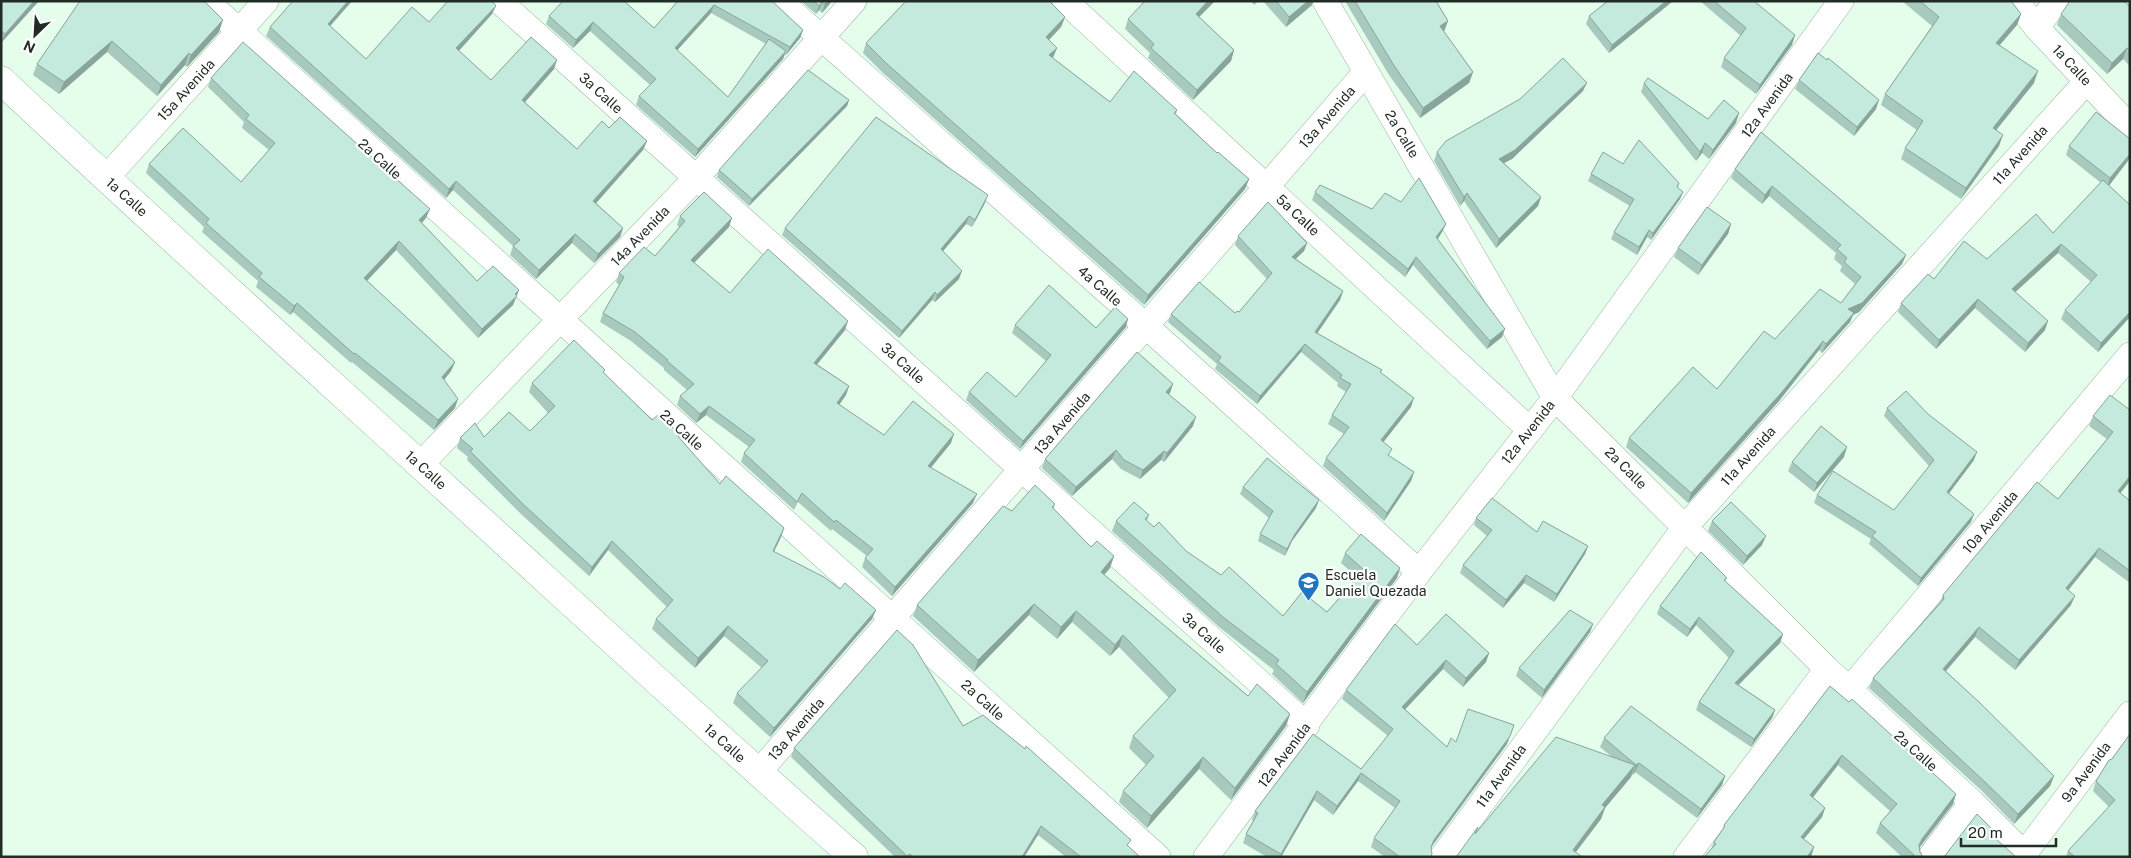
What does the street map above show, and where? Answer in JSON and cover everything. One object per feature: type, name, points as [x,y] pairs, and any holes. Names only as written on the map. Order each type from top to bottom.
[{"type":"street","name":"2a Calle","points":[[206,1],[238,32],[1158,857]]},
{"type":"street","name":"15a Avenida","points":[[106,178],[266,1]]},
{"type":"street","name":"3a Calle","points":[[499,1],[1307,725]]},
{"type":"street","name":"4a Calle","points":[[780,1],[1146,326],[1419,572]]},
{"type":"street","name":"14a Avenida","points":[[420,465],[696,178],[854,1]]},
{"type":"street","name":"5a Calle","points":[[1065,1],[1267,185],[1530,430]]},
{"type":"street","name":"2a Calle","points":[[1326,1],[1365,73],[1555,398],[1827,669],[1972,802],[2026,855]]},
{"type":"street","name":"12a Avenida","points":[[1206,857],[1307,725],[1419,572],[1555,398],[1841,1]]},
{"type":"street","name":"1a Calle","points":[[2016,1],[2037,28],[2130,127]]},
{"type":"street","points":[[2037,28],[2056,1]]},
{"type":"street","name":"13a Avenida","points":[[758,773],[1365,73]]},
{"type":"street","name":"1a Calle","points":[[1,80],[758,773],[854,857]]},
{"type":"street","name":"11a Avenida","points":[[1442,857],[1685,526],[2087,81]]},
{"type":"street","name":"10a Avenida","points":[[1849,690],[2130,354]]},
{"type":"street","points":[[1686,857],[1827,669]]},
{"type":"street","name":"9a Avenida","points":[[2026,855],[2130,714]]},
{"type":"street","points":[[1930,857],[1972,802]]},
{"type":"building","points":[[1,1],[34,1],[5,34],[1,31]]},
{"type":"building","points":[[80,1],[204,1],[223,20],[191,55],[189,53],[161,85],[112,41],[64,82],[37,64]]},
{"type":"building","points":[[293,1],[348,1],[328,24],[366,59],[412,7],[429,22],[448,1],[492,1],[496,6],[456,48],[491,80],[531,37],[557,60],[522,100],[577,149],[602,121],[609,128],[620,117],[647,141],[593,201],[623,228],[598,254],[575,234],[539,270],[513,246],[520,240],[456,181],[449,189],[270,27]]},
{"type":"building","points":[[563,1],[624,1],[654,28],[678,1],[772,1],[803,30],[790,47],[714,5],[675,48],[728,97],[769,39],[786,51],[698,149],[639,96],[656,79],[593,22],[576,40],[549,16]]},
{"type":"building","points":[[814,1],[828,1],[825,4],[822,2],[819,6]]},
{"type":"building","points":[[906,1],[1049,1],[1065,17],[1046,37],[1057,48],[1049,55],[1110,102],[1134,71],[1177,110],[1174,113],[1217,153],[1249,179],[1148,295],[886,63],[866,43]]},
{"type":"building","points":[[1145,1],[1208,1],[1196,14],[1234,50],[1197,90],[1151,48],[1154,44],[1128,19]]},
{"type":"building","points":[[1276,1],[1308,1],[1289,17]]},
{"type":"building","points":[[1355,1],[1436,1],[1448,21],[1440,26],[1473,72],[1423,108],[1393,64]]},
{"type":"building","points":[[1608,1],[1666,1],[1612,45],[1589,16]]},
{"type":"building","points":[[1714,1],[1754,1],[1795,35],[1760,85],[1724,58],[1746,28]]},
{"type":"building","points":[[1920,1],[2011,1],[2021,14],[1996,43],[2038,71],[1993,128],[2003,135],[1966,188],[1905,148],[1923,121],[1885,94],[1939,17]]},
{"type":"building","points":[[2070,1],[2124,1],[2130,7],[2130,50],[2127,48],[2112,63],[2061,14]]},
{"type":"building","points":[[243,42],[430,209],[419,220],[477,281],[493,266],[519,290],[515,294],[517,296],[482,329],[399,241],[364,278],[455,362],[442,377],[458,399],[438,420],[354,354],[297,303],[294,306],[259,277],[262,273],[206,223],[209,219],[149,164],[183,128],[241,182],[275,143],[246,119],[249,115],[211,78]]},
{"type":"building","points":[[1818,53],[1827,60],[1828,58],[1879,100],[1857,127],[1799,80]]},
{"type":"building","points":[[1563,58],[1587,83],[1515,150],[1499,159],[1541,197],[1499,239],[1467,193],[1464,197],[1437,152],[1446,141],[1520,99]]},
{"type":"building","points":[[808,70],[849,100],[752,199],[719,170]]},
{"type":"building","points":[[1648,78],[1708,119],[1724,100],[1739,113],[1713,150],[1705,143],[1700,152],[1644,83]]},
{"type":"building","points":[[2096,112],[2130,139],[2130,154],[2110,178],[2069,146]]},
{"type":"building","points":[[876,117],[988,195],[975,220],[969,216],[941,249],[962,271],[937,295],[935,292],[902,331],[785,228]]},
{"type":"building","points":[[1761,132],[1906,255],[1862,303],[1848,309],[1854,313],[1826,344],[1823,341],[1782,392],[1691,493],[1629,438],[1693,367],[1717,389],[1764,331],[1775,339],[1820,289],[1841,303],[1861,277],[1844,262],[1847,258],[1837,249],[1841,245],[1772,186],[1765,195],[1735,169]]},
{"type":"building","points":[[1639,140],[1679,183],[1677,187],[1683,192],[1653,233],[1649,230],[1639,247],[1614,232],[1634,199],[1591,174],[1603,152],[1623,164]]},
{"type":"building","points":[[1419,178],[1446,224],[1436,237],[1505,329],[1490,341],[1416,257],[1408,269],[1315,192],[1320,185],[1372,209],[1385,193],[1401,202]]},
{"type":"building","points":[[2103,180],[2130,205],[2130,312],[2101,343],[2065,310],[2097,275],[2061,244],[2012,289],[2048,321],[2028,343],[1978,299],[1939,340],[1901,303],[1928,274],[1934,279],[1964,241],[1987,259],[2036,214],[2053,233]]},
{"type":"building","points":[[704,192],[732,218],[691,260],[730,293],[768,249],[848,321],[814,363],[849,386],[837,403],[884,435],[913,401],[954,434],[928,466],[977,494],[895,587],[865,558],[873,549],[836,520],[834,522],[802,493],[797,502],[744,453],[755,440],[709,406],[700,414],[680,396],[694,384],[635,332],[603,313],[624,277],[619,273],[644,247],[655,256],[685,221],[680,216]]},
{"type":"building","points":[[1268,202],[1307,243],[1292,257],[1343,291],[1315,332],[1382,370],[1380,372],[1414,398],[1381,440],[1392,449],[1388,455],[1414,472],[1387,513],[1326,458],[1349,427],[1332,415],[1351,384],[1340,378],[1342,375],[1305,344],[1260,396],[1218,361],[1221,357],[1171,314],[1199,282],[1235,313],[1239,312],[1272,273],[1238,236]]},
{"type":"building","points":[[1707,207],[1731,224],[1702,265],[1678,248]]},
{"type":"building","points":[[1049,285],[1096,328],[1115,307],[1128,319],[1023,441],[969,392],[987,372],[1016,397],[1051,355],[1015,325]]},
{"type":"building","points":[[574,340],[605,370],[603,372],[652,420],[658,415],[678,432],[676,434],[720,484],[726,476],[784,528],[773,551],[824,577],[840,589],[845,583],[876,610],[774,728],[737,693],[768,661],[728,626],[698,658],[656,619],[673,600],[612,541],[592,567],[525,506],[470,451],[473,449],[460,438],[475,423],[484,437],[509,412],[530,431],[555,406],[532,383]]},
{"type":"building","points":[[1137,352],[1173,384],[1166,392],[1196,417],[1167,453],[1164,451],[1143,470],[1124,460],[1116,450],[1076,487],[1045,459]]},
{"type":"building","points":[[1906,391],[1928,414],[1977,452],[1947,492],[1974,514],[1921,578],[1872,536],[1876,532],[1817,495],[1833,471],[1894,510],[1934,460],[1887,408]]},
{"type":"building","points":[[2110,395],[2130,410],[2130,476],[2118,491],[2130,501],[2130,571],[2099,548],[2066,588],[2075,596],[2019,660],[1979,627],[1943,669],[2054,776],[2018,814],[1873,678],[1944,599],[1943,595],[2037,482],[2058,499],[2113,432],[2093,416]]},
{"type":"building","points":[[1821,426],[1847,447],[1817,483],[1792,462]]},
{"type":"building","points":[[1267,458],[1319,500],[1295,534],[1287,549],[1260,534],[1273,511],[1243,487]]},
{"type":"building","points":[[1035,485],[1055,504],[1052,507],[1091,547],[1097,541],[1114,556],[1101,572],[1248,696],[1257,684],[1290,714],[1235,788],[1203,757],[1151,816],[1123,791],[1154,756],[1133,736],[1176,690],[1123,635],[1115,645],[1076,611],[1061,627],[1034,604],[978,660],[917,605],[1003,506],[1012,511]]},
{"type":"building","points":[[1492,498],[1537,532],[1543,521],[1588,546],[1557,594],[1526,575],[1506,600],[1463,565],[1492,530],[1476,518]]},
{"type":"building","points":[[1134,502],[1149,515],[1145,519],[1154,527],[1159,522],[1186,551],[1221,575],[1229,567],[1283,616],[1302,592],[1327,612],[1364,570],[1345,553],[1361,534],[1400,568],[1307,692],[1276,664],[1279,660],[1223,617],[1116,521]]},
{"type":"building","points":[[1731,502],[1766,536],[1747,556],[1712,521]]},
{"type":"building","points":[[1701,552],[1727,578],[1724,580],[1783,634],[1735,683],[1775,710],[1754,739],[1699,702],[1734,651],[1699,617],[1690,629],[1660,606]]},
{"type":"building","points":[[1570,610],[1593,624],[1544,690],[1519,668]]},
{"type":"building","points":[[1446,614],[1489,653],[1466,678],[1446,660],[1402,707],[1447,747],[1451,738],[1456,742],[1468,709],[1514,725],[1510,736],[1434,840],[1431,847],[1431,857],[1400,857],[1374,838],[1400,801],[1361,773],[1337,806],[1317,791],[1281,854],[1246,834],[1258,813],[1255,811],[1313,734],[1361,769],[1393,729],[1346,690],[1395,624],[1417,645]]},
{"type":"building","points":[[897,630],[913,645],[963,726],[983,715],[1025,749],[1026,746],[1131,840],[1127,845],[1140,857],[1081,857],[1041,826],[1022,857],[913,857],[910,854],[907,856],[794,748]]},
{"type":"building","points":[[1830,686],[1849,702],[1852,699],[1956,794],[1922,839],[1919,845],[1923,857],[1916,857],[1880,823],[1897,804],[1842,755],[1810,795],[1825,808],[1801,837],[1814,847],[1807,857],[1704,857],[1716,844],[1714,842],[1724,825]]},
{"type":"building","points":[[1631,706],[1725,776],[1701,809],[1639,763],[1636,765],[1604,738]]},
{"type":"building","points":[[2130,734],[2130,857],[2075,857],[2068,851],[2115,800],[2096,781],[2109,760],[2112,759]]},
{"type":"building","points":[[1556,737],[1635,765],[1602,805],[1605,807],[1573,850],[1582,857],[1456,857],[1478,827],[1475,834]]},
{"type":"building","points":[[1977,814],[1998,835],[1995,838],[2016,857],[1944,857]]},
{"type":"place","name":"Escuela Daniel Quezada","points":[[1309,602]]}]
